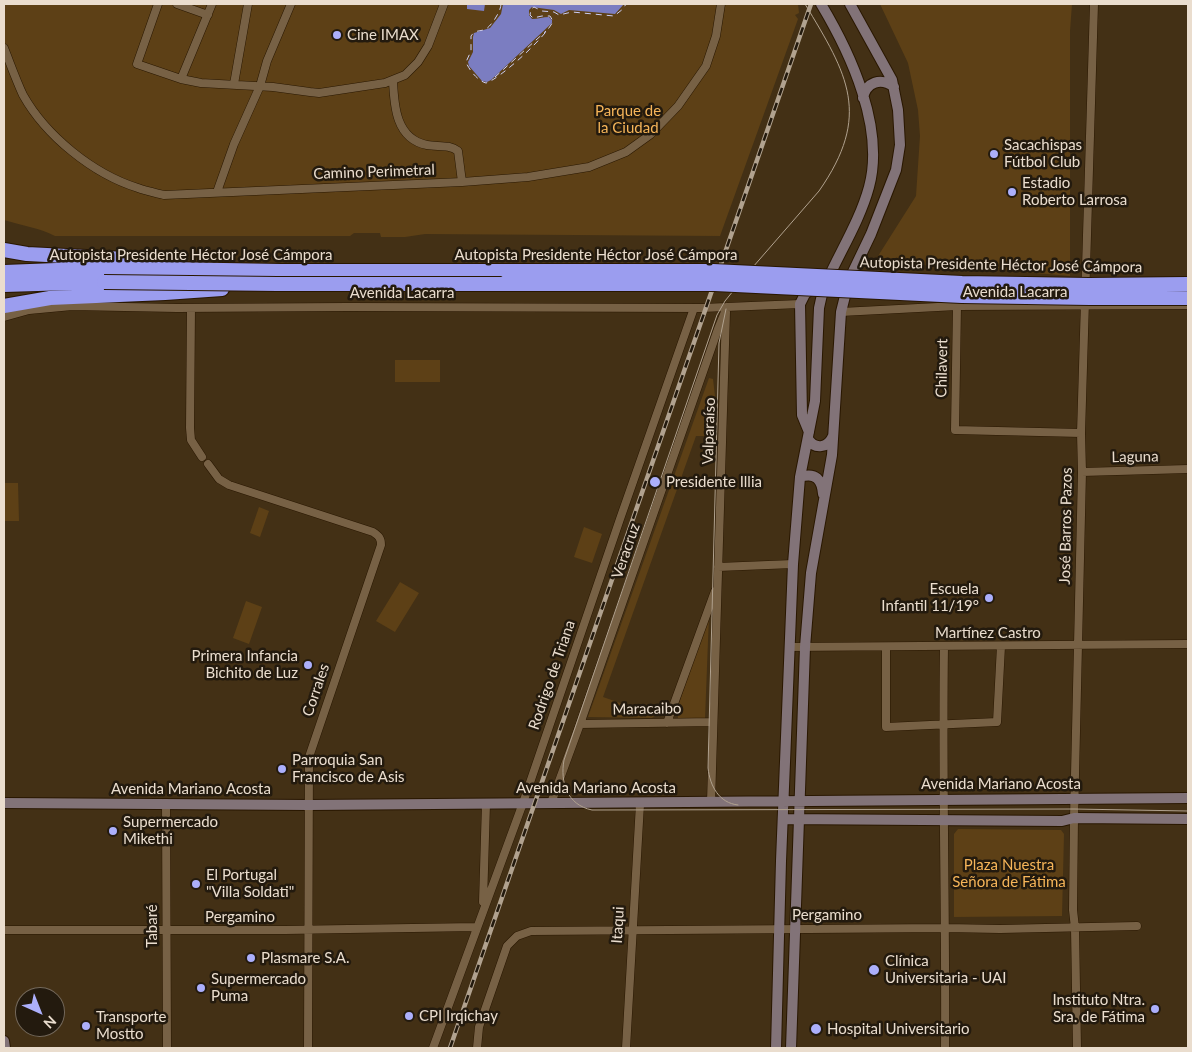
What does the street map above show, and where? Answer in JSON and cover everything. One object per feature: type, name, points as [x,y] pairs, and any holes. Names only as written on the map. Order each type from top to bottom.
[{"type":"highway","points":[[4,250],[28,254],[232,264],[279,278]]},
{"type":"highway","name":"Autopista Presidente Héctor José Cámpora","points":[[4,272],[109,268],[279,278],[715,284],[962,296],[1188,298]]},
{"type":"highway","name":"Autopista Presidente Héctor José Cámpora","points":[[4,285],[279,278],[713,271],[962,283],[1188,284]]},
{"type":"highway","points":[[4,306],[50,298],[164,293],[279,278]]},
{"type":"main road","points":[[776,1048],[789,647],[800,477],[817,378],[819,308],[822,290],[862,210],[874,165],[874,145],[871,127],[852,61],[822,4]]},
{"type":"main road","points":[[791,1048],[805,647],[812,573],[834,436],[841,312],[849,280],[881,210],[898,159],[900,128],[894,87],[885,65],[850,4]]},
{"type":"main road","points":[[863,98],[867,88],[874,83],[884,82],[894,87]]},
{"type":"main road","points":[[827,280],[805,294],[800,304],[802,415],[810,443],[819,447],[826,446],[834,436]]},
{"type":"main road","points":[[800,477],[814,476],[820,480],[823,503]]},
{"type":"main road","name":"Avenida Mariano Acosta","points":[[4,803],[309,805],[640,804],[1188,798]]},
{"type":"main road","points":[[783,820],[1188,819]]},
{"type":"main road","points":[[4,1042],[4,1048]]},
{"type":"street","points":[[158,4],[136,64],[201,83],[260,86],[319,93],[393,80],[405,75],[423,55],[444,4]]},
{"type":"street","points":[[177,4],[208,15]]},
{"type":"street","points":[[182,79],[212,4]]},
{"type":"street","points":[[234,84],[248,4]]},
{"type":"street","points":[[217,192],[234,144],[260,86],[267,61],[291,4]]},
{"type":"street","name":"Camino Perimetral","points":[[4,48],[23,94],[53,135],[80,159],[110,176],[137,188],[164,195],[462,182],[528,177],[586,168],[626,152],[651,134],[678,106],[706,66],[716,36],[721,4]]},
{"type":"street","name":"José Barros Pazos","points":[[1077,1048],[1073,910],[1074,818],[1082,472],[1081,432],[1094,4]]},
{"type":"street","points":[[393,80],[394,100],[398,120],[403,130],[412,139],[426,144],[452,147],[458,151],[462,182]]},
{"type":"street","name":"Avenida Lacarra","points":[[4,317],[29,310],[72,306],[191,308],[727,308],[800,304]]},
{"type":"street","name":"Avenida Lacarra","points":[[841,312],[957,306],[1188,305]]},
{"type":"street","name":"Chilavert","points":[[957,306],[955,430],[1081,432]]},
{"type":"street","points":[[191,308],[190,428],[191,440],[202,457]]},
{"type":"street","name":"Rodrigo de Triana","points":[[433,1048],[522,804],[694,308]]},
{"type":"street","name":"Valparaíso","points":[[711,802],[727,308]]},
{"type":"street","name":"Veracruz","points":[[551,803],[727,308]]},
{"type":"street","name":"Corrales","points":[[208,464],[224,483],[373,532],[381,540],[361,605],[311,746],[308,769],[308,1048]]},
{"type":"street","name":"Laguna","points":[[1082,472],[1188,469]]},
{"type":"street","points":[[718,567],[793,564]]},
{"type":"street","name":"Valparaíso","points":[[667,723],[717,584]]},
{"type":"street","name":"Martínez Castro","points":[[789,647],[886,648],[1188,644]]},
{"type":"street","points":[[886,648],[886,727],[997,722],[1001,646]]},
{"type":"street","points":[[944,647],[945,1048]]},
{"type":"street","name":"Maracaibo","points":[[580,724],[714,722]]},
{"type":"street","name":"Tabaré","points":[[166,803],[167,1048]]},
{"type":"street","points":[[482,910],[486,804]]},
{"type":"street","name":"Itaqui","points":[[626,1048],[631,932],[640,804]]},
{"type":"street","name":"Pergamino","points":[[477,1048],[479,1026],[507,946],[518,936],[531,931],[1000,929],[1137,926]]},
{"type":"street","name":"Pergamino","points":[[4,930],[166,931],[476,927]]},
{"type":"green space","name":"Parque de la Ciudad","points":[[4,4],[798,4],[799,13],[795,15],[798,19],[720,236],[425,234],[405,237],[381,237],[380,233],[354,233],[350,236],[55,236],[4,220]]},
{"type":"green space","name":"Sacachispas Fútbol Club","points":[[880,4],[1072,4],[1070,31],[1070,276],[955,266],[873,264],[916,196],[920,136],[918,110],[908,63]]},
{"type":"green space","points":[[395,360],[440,360],[440,382],[395,382]]},
{"type":"green space","points":[[709,378],[713,379],[715,396],[713,436],[696,436],[603,697],[655,715],[652,718],[588,717]]},
{"type":"green space","points":[[4,483],[18,483],[19,521],[4,521]]},
{"type":"green space","points":[[259,507],[269,511],[260,537],[250,533]]},
{"type":"green space","points":[[584,527],[602,534],[592,563],[574,557]]},
{"type":"green space","points":[[400,582],[419,593],[395,632],[376,621]]},
{"type":"green space","points":[[246,601],[262,607],[249,644],[233,638]]},
{"type":"green space","points":[[709,615],[705,719],[678,718],[677,709]]},
{"type":"green space","name":"Plaza Nuestra Señora de Fátima","points":[[958,829],[1061,830],[1064,834],[1062,916],[954,917],[954,834]]},
{"type":"water","points":[[467,4],[485,4],[484,11],[467,9]]},
{"type":"water","points":[[503,4],[624,4],[615,14],[569,10],[561,14],[554,10],[532,7],[529,10],[529,15],[532,19],[549,17],[552,23],[491,80],[487,82],[482,81],[469,66],[468,62],[473,52],[474,33],[490,28],[501,14]]},
{"type":"ferry route","points":[[501,4],[498,14],[491,24],[486,29],[476,32],[471,36],[471,51],[466,62],[474,75],[486,83],[502,74],[533,46],[549,28],[553,21],[550,16],[533,18],[530,15],[531,9],[534,7],[559,15],[572,12],[614,16],[626,4]]},
{"type":"ferry route","points":[[495,77],[546,31]]},
{"type":"tram line","points":[[805,4],[833,52],[842,74],[848,96],[849,117],[845,140],[835,164],[819,191],[746,275],[725,301],[717,315],[564,760],[563,776],[567,791],[577,803],[592,810],[1074,809],[1188,811]]},
{"type":"tram line","points":[[726,309],[719,343],[708,768],[713,787],[721,797],[731,804],[738,805]]},
{"type":"railway","points":[[450,1048],[811,4]]},
{"type":"place","name":"Cine IMAX","points":[[337,35]]},
{"type":"place","name":"Sacachispas Fútbol Club","points":[[994,154]]},
{"type":"place","name":"Estadio Roberto Larrosa","points":[[1012,192]]},
{"type":"place","name":"Presidente Illia","points":[[655,482]]},
{"type":"place","name":"Escuela Infantil 11/19°","points":[[989,598]]},
{"type":"place","name":"Primera Infancia Bichito de Luz","points":[[308,665]]},
{"type":"place","name":"Parroquia San Francisco de Asis","points":[[282,769]]},
{"type":"place","name":"Supermercado Mikethi","points":[[113,831]]},
{"type":"place","name":"El Portugal \"Villa Soldati\"","points":[[196,884]]},
{"type":"place","name":"Plasmare S.A.","points":[[251,958]]},
{"type":"place","name":"Clínica Universitaria - UAI","points":[[874,970]]},
{"type":"place","name":"Supermercado Puma","points":[[201,988]]},
{"type":"place","name":"Instituto Ntra. Sra. de Fátima","points":[[1155,1009]]},
{"type":"place","name":"CPI Irqichay","points":[[409,1016]]},
{"type":"place","name":"Transporte Mostto","points":[[86,1026]]},
{"type":"place","name":"Hospital Universitario","points":[[816,1029]]}]
